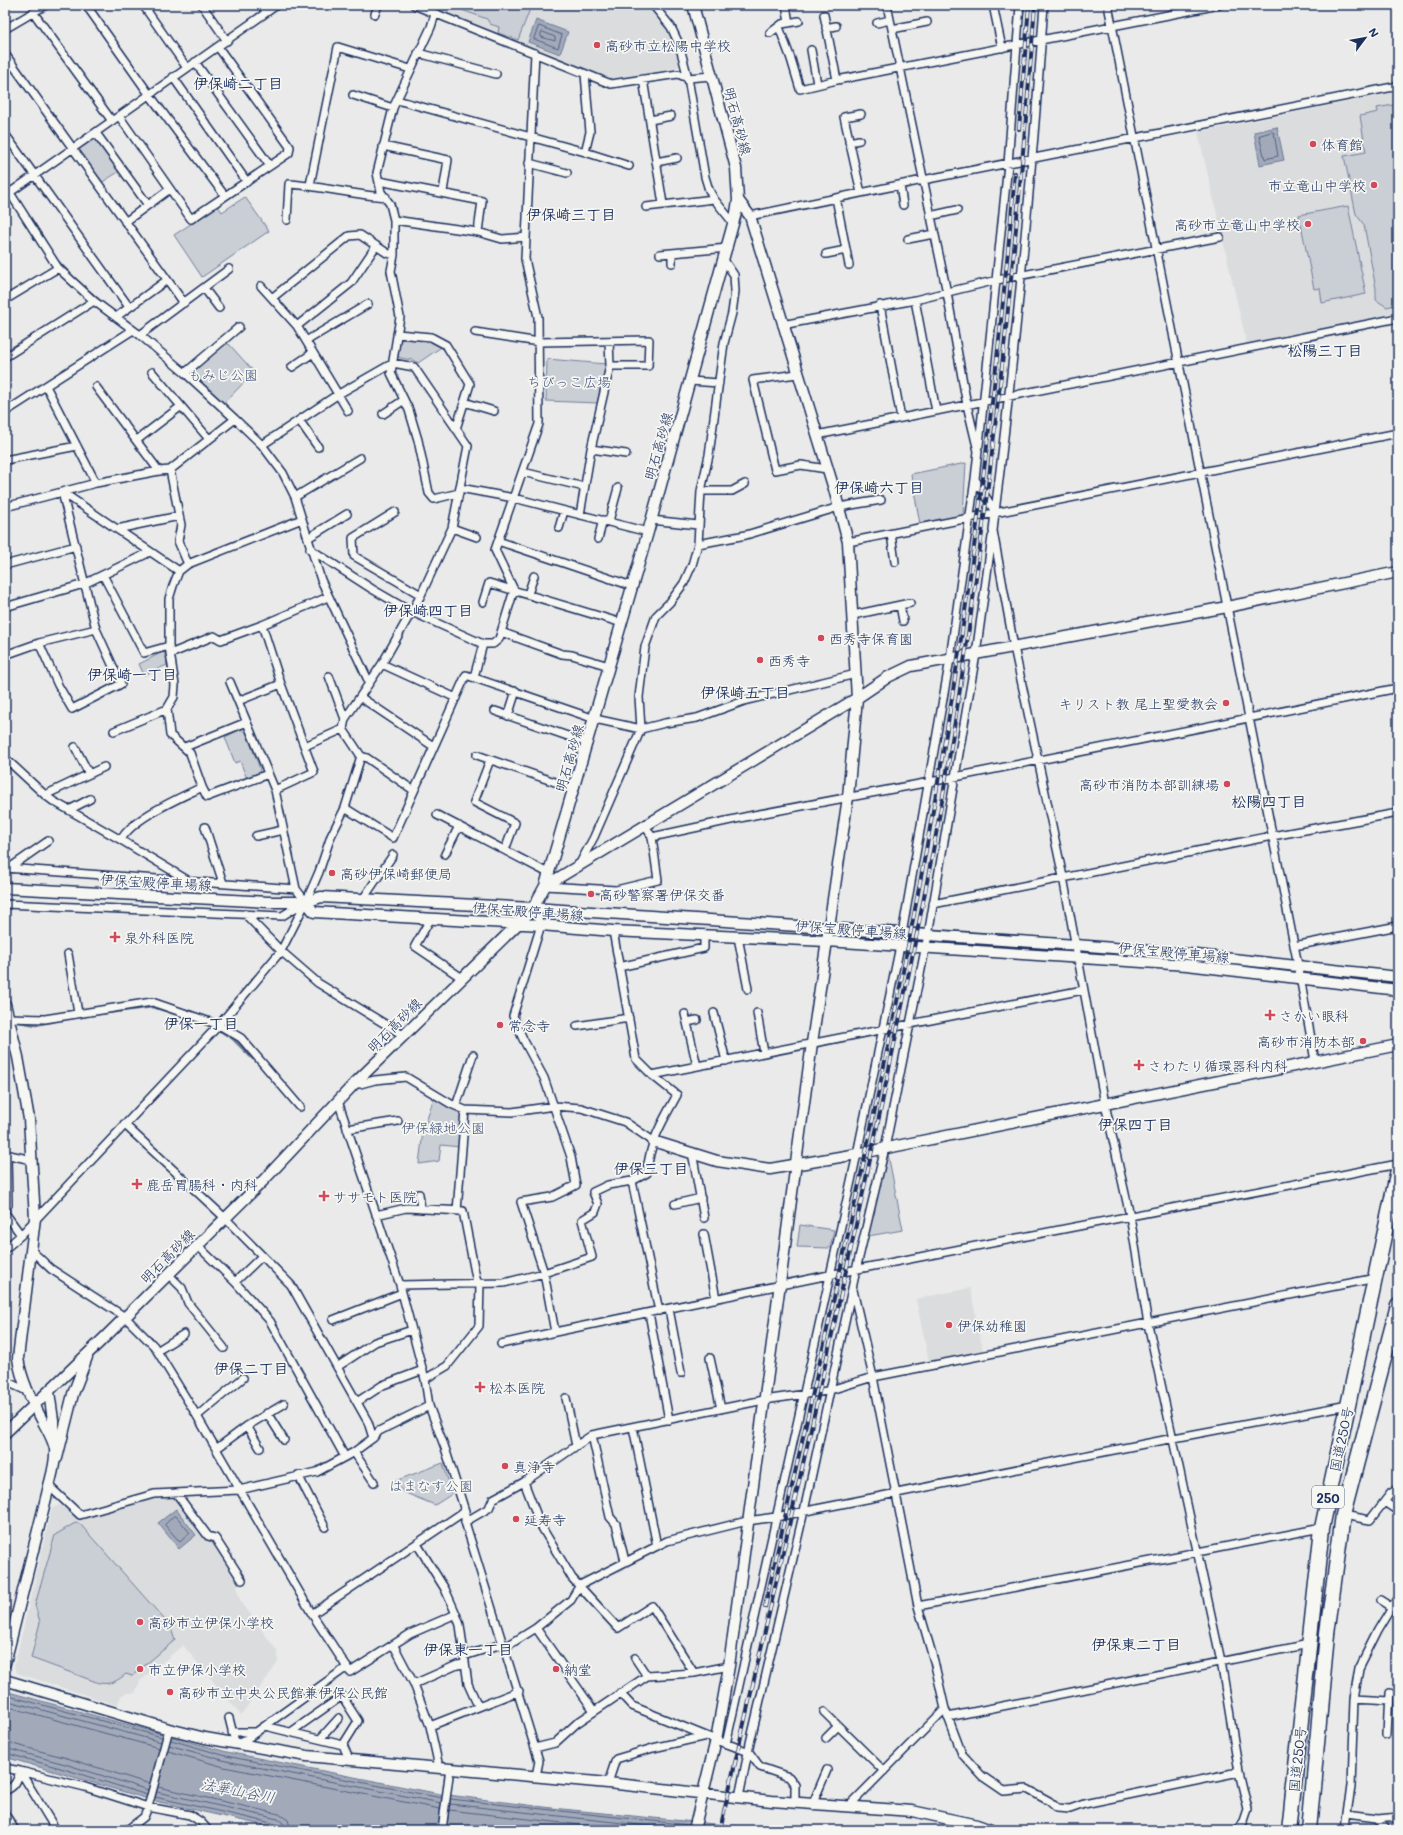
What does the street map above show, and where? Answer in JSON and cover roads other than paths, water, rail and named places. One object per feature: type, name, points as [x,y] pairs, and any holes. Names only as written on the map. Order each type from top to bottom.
[{"type":"highway","name":"国道250号","points":[[1289,1830],[1322,1528],[1398,1170]]},
{"type":"highway","name":"国道250号","points":[[1309,1830],[1327,1634],[1343,1516],[1398,1305]]},
{"type":"street","points":[[5,29],[46,5]]},
{"type":"street","points":[[86,5],[224,196]]},
{"type":"street","points":[[143,5],[187,68]]},
{"type":"street","points":[[202,5],[227,41]]},
{"type":"street","points":[[261,5],[267,12]]},
{"type":"street","points":[[277,5],[7,195],[58,268],[94,301],[140,335],[185,373],[262,445],[283,473],[295,497],[310,549],[328,597],[369,682]]},
{"type":"street","points":[[375,14],[378,5]]},
{"type":"street","points":[[414,5],[611,84],[678,74],[688,78],[711,76]]},
{"type":"street","points":[[653,5],[671,27],[680,44],[688,78],[705,177],[709,190],[714,199],[734,224]]},
{"type":"street","name":"明石高砂線","points":[[53,1440],[34,1405],[89,1353],[225,1218],[403,1035],[518,924],[532,908],[545,886],[575,790],[734,224],[738,200],[736,168],[693,5]]},
{"type":"street","points":[[786,5],[789,23]]},
{"type":"street","points":[[887,5],[947,293],[967,405],[978,451]]},
{"type":"street","points":[[993,5],[1002,48]]},
{"type":"street","points":[[902,934],[930,782],[950,659],[975,479],[997,280],[1008,164],[1020,5]]},
{"type":"street","points":[[739,1797],[804,1511],[856,1270],[885,1148],[934,904],[976,654],[1010,397],[1034,159],[1044,5]]},
{"type":"street","points":[[1108,5],[1298,965],[1315,1061]]},
{"type":"street","points":[[779,27],[800,89],[817,84],[901,67],[1219,5]]},
{"type":"street","points":[[33,12],[112,121]]},
{"type":"street","points":[[435,14],[431,27],[393,108],[377,173],[382,192],[390,204],[394,220],[394,255],[391,271],[400,317],[391,373],[404,400],[417,438],[429,493],[434,499],[459,491],[514,498],[648,532]]},
{"type":"street","points":[[824,16],[837,80]]},
{"type":"street","points":[[877,23],[890,20]]},
{"type":"street","points":[[770,33],[779,27],[799,21]]},
{"type":"street","points":[[892,29],[927,22]]},
{"type":"street","points":[[826,28],[836,26]]},
{"type":"street","points":[[119,116],[191,219],[270,166],[289,152],[290,147],[218,47]]},
{"type":"street","points":[[310,185],[338,47],[410,69]]},
{"type":"street","points":[[811,50],[817,84]]},
{"type":"street","points":[[418,53],[496,74]]},
{"type":"street","points":[[5,54],[184,303]]},
{"type":"street","points":[[310,549],[372,589],[413,612],[483,644],[493,644],[499,639],[514,590],[495,550],[539,424],[538,317],[525,259],[535,54]]},
{"type":"street","points":[[195,62],[270,166]]},
{"type":"street","points":[[585,74],[590,132],[585,152]]},
{"type":"street","points":[[173,77],[247,182]]},
{"type":"street","points":[[643,79],[663,204]]},
{"type":"street","points":[[750,216],[923,180],[1398,86]]},
{"type":"street","points":[[353,95],[393,108]]},
{"type":"street","points":[[397,100],[530,136],[629,166]]},
{"type":"street","points":[[861,114],[844,117],[861,193]]},
{"type":"street","points":[[650,120],[671,116]]},
{"type":"street","points":[[96,133],[148,205]]},
{"type":"street","points":[[5,134],[129,307]]},
{"type":"street","points":[[849,142],[859,140]]},
{"type":"street","points":[[383,146],[448,160],[444,192]]},
{"type":"street","points":[[656,162],[677,158]]},
{"type":"street","points":[[529,163],[567,173]]},
{"type":"street","points":[[379,181],[444,192],[482,201],[478,232]]},
{"type":"street","points":[[287,220],[288,184],[310,185],[363,195],[386,196]]},
{"type":"street","points":[[900,185],[903,205]]},
{"type":"street","points":[[125,222],[170,189]]},
{"type":"street","points":[[836,198],[849,266]]},
{"type":"street","points":[[646,207],[714,199]]},
{"type":"street","points":[[721,1742],[729,1666],[764,1400],[812,1043],[848,797],[857,698],[848,542],[839,507],[782,325],[750,216],[738,200]]},
{"type":"street","points":[[930,216],[956,210]]},
{"type":"street","points":[[394,220],[478,232],[502,239],[526,237]]},
{"type":"street","points":[[908,239],[934,234]]},
{"type":"street","points":[[272,298],[349,236],[360,235],[387,253],[394,255]]},
{"type":"street","points":[[782,325],[880,305],[915,300],[997,280],[1220,237]]},
{"type":"street","points":[[297,326],[351,283],[376,246]]},
{"type":"street","points":[[660,254],[728,248]]},
{"type":"street","points":[[826,254],[846,250]]},
{"type":"street","points":[[672,253],[672,262]]},
{"type":"street","points":[[579,865],[594,837],[641,730],[639,697],[645,647],[656,616],[670,602],[684,583],[692,565],[698,544],[701,491],[709,455],[724,343],[732,314],[735,291],[734,275],[724,260]]},
{"type":"street","points":[[5,300],[58,268]]},
{"type":"street","points":[[140,335],[229,269]]},
{"type":"street","points":[[116,317],[167,280]]},
{"type":"street","points":[[261,286],[297,326],[336,395],[348,411]]},
{"type":"street","points":[[204,288],[219,308]]},
{"type":"street","points":[[915,300],[936,411]]},
{"type":"street","points":[[5,357],[94,301]]},
{"type":"street","points":[[306,341],[347,312],[368,304]]},
{"type":"street","points":[[880,305],[901,418]]},
{"type":"street","points":[[817,435],[1398,318]]},
{"type":"street","points":[[185,373],[239,327]]},
{"type":"street","points":[[5,412],[133,330]]},
{"type":"street","points":[[474,332],[539,342],[649,340],[648,366],[610,366]]},
{"type":"street","points":[[397,334],[431,337],[446,345],[470,384],[456,429]]},
{"type":"street","points":[[580,515],[591,449],[610,366],[609,341]]},
{"type":"street","points":[[292,367],[313,353]]},
{"type":"street","points":[[262,445],[336,395],[393,363],[414,367],[468,446],[452,528],[413,612],[382,664],[345,719],[343,729],[362,756],[413,790]]},
{"type":"street","points":[[152,372],[180,407],[209,439]]},
{"type":"street","points":[[797,374],[753,380],[775,470],[801,465],[827,469]]},
{"type":"street","points":[[690,381],[719,384]]},
{"type":"street","points":[[46,386],[96,483]]},
{"type":"street","points":[[96,387],[159,470]]},
{"type":"street","points":[[383,414],[404,400]]},
{"type":"street","points":[[464,402],[494,411]]},
{"type":"street","points":[[137,440],[180,407]]},
{"type":"street","points":[[5,506],[96,483],[159,470],[170,470],[235,419]]},
{"type":"street","points":[[299,420],[318,447]]},
{"type":"street","points":[[848,542],[1398,433]]},
{"type":"street","points":[[5,460],[77,446]]},
{"type":"street","points":[[591,449],[626,454]]},
{"type":"street","points":[[295,497],[360,458]]},
{"type":"street","points":[[170,470],[181,524],[178,541],[188,564]]},
{"type":"street","points":[[523,472],[584,487]]},
{"type":"street","points":[[975,479],[995,512]]},
{"type":"street","points":[[701,491],[732,491],[745,484]]},
{"type":"street","points":[[598,539],[618,488]]},
{"type":"street","points":[[62,492],[179,572]]},
{"type":"street","points":[[39,643],[58,685],[72,710],[121,684],[96,629],[62,492]]},
{"type":"street","points":[[698,544],[746,535],[839,507],[881,500]]},
{"type":"street","points":[[559,528],[564,511]]},
{"type":"street","points":[[395,512],[353,538],[354,556],[422,595]]},
{"type":"street","points":[[308,538],[347,514]]},
{"type":"street","points":[[116,529],[179,516]]},
{"type":"street","points":[[114,731],[167,709],[171,703],[175,691],[168,646],[169,600],[172,586],[179,572],[188,564],[302,519]]},
{"type":"street","points":[[652,520],[698,525]]},
{"type":"street","points":[[452,528],[478,537]]},
{"type":"street","points":[[993,530],[1014,647],[1063,877],[1105,1104],[1130,1216],[1148,1324],[1174,1438],[1196,1552],[1221,1661],[1239,1772],[1248,1810],[1244,1822],[1238,1830]]},
{"type":"street","points":[[891,534],[895,562]]},
{"type":"street","points":[[498,541],[632,586]]},
{"type":"street","points":[[5,565],[76,546]]},
{"type":"street","points":[[5,607],[84,584],[146,554],[149,551]]},
{"type":"street","points":[[545,886],[646,827],[857,698],[888,677],[908,667],[1227,607],[1398,572]]},
{"type":"street","points":[[103,575],[144,653],[168,646]]},
{"type":"street","points":[[528,594],[534,576]]},
{"type":"street","points":[[483,602],[489,583],[622,623]]},
{"type":"street","points":[[170,654],[214,636],[221,640],[262,625],[328,597]]},
{"type":"street","points":[[852,615],[910,603]]},
{"type":"street","points":[[900,605],[903,621]]},
{"type":"street","points":[[262,625],[281,684],[314,772],[275,790]]},
{"type":"street","points":[[5,655],[39,643],[96,629]]},
{"type":"street","points":[[501,632],[562,654],[572,655],[609,666]]},
{"type":"street","points":[[474,676],[483,644]]},
{"type":"street","points":[[382,664],[456,698]]},
{"type":"street","points":[[345,808],[393,838],[413,790],[433,746],[438,740],[466,675],[474,676],[595,719],[641,730],[665,723],[697,718],[744,701],[856,674]]},
{"type":"street","points":[[329,676],[345,719]]},
{"type":"street","points":[[230,682],[275,790],[296,889],[306,902]]},
{"type":"street","points":[[238,701],[281,684]]},
{"type":"street","points":[[652,837],[1398,688]]},
{"type":"street","points":[[508,716],[516,692]]},
{"type":"street","points":[[360,697],[433,746]]},
{"type":"street","points":[[167,709],[170,735],[190,753],[207,797],[268,774]]},
{"type":"street","points":[[495,711],[588,743]]},
{"type":"street","points":[[185,747],[247,722]]},
{"type":"street","points":[[305,746],[343,729]]},
{"type":"street","points":[[75,747],[89,774]]},
{"type":"street","points":[[477,755],[575,790]]},
{"type":"street","points":[[5,1249],[22,1234],[35,1218],[219,1025],[281,951],[306,902],[331,836],[345,808],[362,756]]},
{"type":"street","points":[[5,758],[44,795],[191,882]]},
{"type":"street","points":[[490,760],[474,802],[515,823],[505,850]]},
{"type":"street","points":[[44,795],[104,767]]},
{"type":"street","points":[[121,840],[124,835],[143,819],[165,805],[202,787]]},
{"type":"street","points":[[69,810],[90,799]]},
{"type":"street","points":[[934,904],[1272,836],[1398,813]]},
{"type":"street","points":[[436,814],[550,874]]},
{"type":"street","points":[[445,854],[459,826]]},
{"type":"street","points":[[205,827],[223,883]]},
{"type":"street","points":[[545,886],[616,890],[658,880],[652,837],[646,827]]},
{"type":"street","points":[[256,836],[283,830]]},
{"type":"street","points":[[6,868],[48,841]]},
{"type":"street","points":[[363,899],[393,855]]},
{"type":"street","points":[[6,868],[296,889]]},
{"type":"street","name":"伊保宝殿停車場線","points":[[5,888],[269,902],[306,902],[321,897],[532,908],[1076,945],[1298,965],[1398,977]]},
{"type":"street","points":[[5,904],[282,916],[306,902]]},
{"type":"street","name":"伊保宝殿停車場線","points":[[306,902],[314,912],[431,918],[613,931],[704,934],[827,941],[1187,965],[1398,990]]},
{"type":"street","points":[[532,908],[541,925],[513,1016],[522,1039],[544,1078],[571,1157],[576,1185],[552,1197],[521,1202],[544,1273],[555,1332]]},
{"type":"street","points":[[245,914],[281,951],[318,983],[403,1035]]},
{"type":"street","points":[[431,918],[415,946],[462,978]]},
{"type":"street","points":[[1294,946],[1398,926]]},
{"type":"street","points":[[400,1285],[504,1283],[544,1273],[592,1257],[582,1220],[595,1212],[598,1204],[593,1192],[608,1185],[632,1181],[647,1173],[648,1157],[653,1141],[677,1095],[652,1075],[636,1058],[613,931]]},
{"type":"street","points":[[619,968],[704,948],[704,934]]},
{"type":"street","points":[[738,937],[748,990]]},
{"type":"street","points":[[694,1830],[703,1792],[721,1742],[776,1517],[857,1154],[900,946]]},
{"type":"street","points":[[68,954],[78,1013]]},
{"type":"street","points":[[652,1075],[1084,990]]},
{"type":"street","points":[[8,1018],[45,1018],[152,1002],[219,1025],[241,1038],[300,1107]]},
{"type":"street","points":[[5,1004],[24,1087],[29,1119],[35,1218],[18,1358],[22,1378],[34,1405],[5,1433]]},
{"type":"street","points":[[714,1013],[726,1060]]},
{"type":"street","points":[[757,1013],[764,1053]]},
{"type":"street","points":[[685,1014],[697,1066]]},
{"type":"street","points":[[577,1026],[629,1018]]},
{"type":"street","points":[[687,1022],[697,1020]]},
{"type":"street","points":[[355,1083],[360,1084],[375,1080],[406,1077],[465,1110],[512,1112],[554,1106],[581,1108],[625,1122],[653,1141],[717,1160],[755,1168],[770,1169],[796,1166],[857,1154],[1398,1045]]},
{"type":"street","points":[[456,1106],[473,1055]]},
{"type":"street","points":[[338,1101],[400,1285],[423,1370],[429,1406],[445,1448],[465,1510],[465,1522],[539,1762],[536,1776]]},
{"type":"street","points":[[457,1211],[465,1110]]},
{"type":"street","points":[[347,1129],[398,1121]]},
{"type":"street","points":[[124,1124],[225,1218],[291,1285],[368,1422],[373,1438]]},
{"type":"street","points":[[692,1152],[704,1218]]},
{"type":"street","points":[[8,1205],[6,1187],[6,1154],[32,1160]]},
{"type":"street","points":[[501,1344],[830,1275],[1398,1164]]},
{"type":"street","points":[[632,1181],[659,1311]]},
{"type":"street","points":[[419,1194],[421,1209]]},
{"type":"street","points":[[675,1204],[701,1198]]},
{"type":"street","points":[[376,1215],[406,1208],[463,1211],[479,1283],[479,1326],[447,1366],[425,1379]]},
{"type":"street","points":[[5,1214],[22,1234]]},
{"type":"street","points":[[704,1234],[716,1299]]},
{"type":"street","points":[[197,1245],[235,1282],[270,1321],[345,1457]]},
{"type":"street","points":[[31,1250],[51,1269],[125,1317],[157,1351],[197,1416],[312,1614],[350,1672],[394,1646],[410,1634],[456,1614]]},
{"type":"street","points":[[235,1282],[262,1256]]},
{"type":"street","points":[[168,1274],[182,1288],[188,1303],[224,1348]]},
{"type":"street","points":[[465,1522],[489,1508],[493,1499],[524,1482],[592,1435],[764,1400],[831,1389],[872,1378],[1376,1278]]},
{"type":"street","points":[[852,1288],[872,1378],[894,1494],[918,1606],[934,1661],[945,1709],[962,1754],[982,1776],[1004,1791],[1027,1789],[1049,1801],[1057,1808],[1070,1809],[1084,1804],[1239,1772]]},
{"type":"street","points":[[333,1320],[402,1293]]},
{"type":"street","points":[[670,1309],[682,1360],[681,1373]]},
{"type":"street","points":[[649,1313],[669,1420]]},
{"type":"street","points":[[337,1367],[375,1342],[412,1330]]},
{"type":"street","points":[[157,1351],[184,1334]]},
{"type":"street","name":"明石高砂線","points":[[54,1464],[59,1453],[73,1394],[89,1353]]},
{"type":"street","points":[[710,1358],[721,1409]]},
{"type":"street","points":[[357,1402],[382,1385],[423,1370]]},
{"type":"street","points":[[197,1416],[243,1378]]},
{"type":"street","points":[[5,1381],[27,1391]]},
{"type":"street","name":"明石高砂線","points":[[5,1663],[9,1628],[54,1464],[54,1427],[49,1392]]},
{"type":"street","points":[[566,1398],[576,1446]]},
{"type":"street","points":[[216,1449],[247,1426],[284,1404]]},
{"type":"street","points":[[414,1684],[456,1666],[465,1660],[503,1646],[536,1628],[571,1600],[580,1585],[667,1541],[748,1521],[776,1517],[1348,1405]]},
{"type":"street","points":[[49,1486],[80,1515],[154,1494],[239,1490],[298,1475],[317,1472],[354,1452],[380,1431],[429,1406]]},
{"type":"street","points":[[267,1413],[284,1440]]},
{"type":"street","points":[[247,1426],[260,1448]]},
{"type":"street","points":[[633,1427],[657,1546]]},
{"type":"street","points":[[592,1435],[610,1517],[616,1524],[625,1561]]},
{"type":"street","points":[[354,1452],[374,1482]]},
{"type":"street","points":[[298,1475],[325,1528]]},
{"type":"street","points":[[524,1482],[541,1526],[572,1578],[618,1628],[652,1606],[694,1673]]},
{"type":"street","points":[[1343,1516],[1370,1520],[1386,1503],[1391,1494],[1398,1489]]},
{"type":"street","points":[[176,1493],[208,1536],[215,1538],[242,1580]]},
{"type":"street","points":[[1386,1503],[1398,1511]]},
{"type":"street","points":[[312,1614],[465,1510]]},
{"type":"street","points":[[918,1606],[1322,1528]]},
{"type":"street","points":[[417,1544],[445,1589],[456,1614],[460,1625],[468,1684],[478,1706]]},
{"type":"street","points":[[1345,1830],[1351,1784],[1354,1699],[1359,1668],[1378,1630],[1398,1597]]},
{"type":"street","points":[[1380,1600],[1392,1607]]},
{"type":"street","points":[[536,1628],[594,1711]]},
{"type":"street","points":[[948,1717],[1309,1644]]},
{"type":"street","points":[[394,1646],[414,1684],[430,1726],[439,1767]]},
{"type":"street","points":[[635,1658],[647,1676]]},
{"type":"street","points":[[535,1748],[555,1743],[576,1723],[647,1676],[694,1673],[729,1666]]},
{"type":"street","points":[[236,1739],[257,1732],[347,1667]]},
{"type":"street","points":[[5,1680],[169,1729],[205,1738],[236,1739],[307,1756],[536,1776],[935,1815],[977,1825],[991,1830]]},
{"type":"street","points":[[430,1726],[518,1691]]},
{"type":"street","points":[[620,1693],[632,1706],[749,1752],[760,1767],[789,1777],[795,1785],[795,1802]]},
{"type":"street","points":[[291,1732],[342,1696],[358,1721],[343,1745]]},
{"type":"street","points":[[1354,1699],[1389,1697],[1387,1735]]},
{"type":"street","points":[[850,1806],[945,1709]]},
{"type":"street","points":[[824,1712],[884,1772]]},
{"type":"street","points":[[229,1718],[236,1739]]},
{"type":"street","points":[[320,1739],[339,1718]]},
{"type":"street","points":[[265,1726],[343,1745]]},
{"type":"street","points":[[826,1738],[838,1726]]},
{"type":"street","points":[[127,1830],[144,1817],[169,1729]]},
{"type":"street","points":[[236,1739],[257,1732]]},
{"type":"street","points":[[608,1783],[616,1759],[653,1748],[706,1736]]},
{"type":"street","points":[[343,1745],[349,1759]]},
{"type":"street","points":[[5,1768],[20,1770],[85,1787],[148,1807],[190,1815],[201,1822],[204,1829]]},
{"type":"street","points":[[442,1830],[450,1768]]},
{"type":"street","points":[[5,1792],[17,1782],[20,1770]]},
{"type":"street","points":[[20,1770],[56,1830]]},
{"type":"street","points":[[813,1803],[827,1770]]},
{"type":"street","points":[[5,1814],[15,1830]]},
{"type":"street","points":[[1347,1816],[1378,1820],[1398,1818]]},
{"type":"street","points":[[1378,1820],[1387,1830]]},
{"type":"water","points":[[536,20],[568,32],[560,54],[528,42]]},
{"type":"water","points":[[1277,127],[1284,160],[1260,165],[1254,132]]},
{"type":"water","points":[[176,1509],[196,1535],[179,1549],[158,1523]]},
{"type":"water","name":"法華山谷川","points":[[5,1691],[227,1752],[440,1794],[552,1808],[775,1830],[284,1830],[155,1801],[5,1757]]},
{"type":"waterway","points":[[5,178],[18,200]]},
{"type":"waterway","points":[[25,211],[56,259],[75,279],[105,305]]},
{"type":"waterway","points":[[91,1015],[153,1007],[192,1019]]},
{"type":"waterway","points":[[14,1021],[36,1025],[64,1019]]},
{"type":"waterway","points":[[217,1029],[233,1039],[253,1059]]},
{"type":"railway","points":[[1019,129],[1029,5]]},
{"type":"railway","points":[[720,1830],[865,1185],[929,874],[942,801],[973,603],[998,404],[1009,304],[1035,5]]},
{"type":"railway","points":[[765,1607],[875,1107],[916,906],[934,805],[960,647],[982,489],[1000,331],[1015,173]]},
{"type":"place","name":"高砂市立松陽中学校","points":[[597,45]]},
{"type":"place","name":"体育館","points":[[1313,144]]},
{"type":"place","name":"市立竜山中学校","points":[[1374,185]]},
{"type":"place","name":"高砂市立竜山中学校","points":[[1308,224]]},
{"type":"place","name":"西秀寺保育園","points":[[821,638]]},
{"type":"place","name":"西秀寺","points":[[760,660]]},
{"type":"place","name":"キリスト教 尾上聖愛教会","points":[[1226,703]]},
{"type":"place","name":"高砂市消防本部訓練場","points":[[1227,784]]},
{"type":"place","name":"高砂伊保崎郵便局","points":[[332,873]]},
{"type":"place","name":"高砂警察署伊保交番","points":[[591,894]]},
{"type":"place","name":"泉外科医院","points":[[115,937]]},
{"type":"place","name":"さかい眼科","points":[[1270,1015]]},
{"type":"place","name":"常念寺","points":[[500,1025]]},
{"type":"place","name":"高砂市消防本部","points":[[1363,1041]]},
{"type":"place","name":"さわたり循環器科内科","points":[[1139,1065]]},
{"type":"place","name":"鹿岳胃腸科・内科","points":[[137,1184]]},
{"type":"place","name":"ササモト医院","points":[[324,1196]]},
{"type":"place","name":"伊保幼稚園","points":[[949,1325]]},
{"type":"place","name":"松本医院","points":[[480,1387]]},
{"type":"place","name":"真浄寺","points":[[505,1466]]},
{"type":"place","name":"延寿寺","points":[[516,1519]]},
{"type":"place","name":"高砂市立伊保小学校","points":[[140,1622]]},
{"type":"place","name":"市立伊保小学校","points":[[140,1669]]},
{"type":"place","name":"納堂","points":[[556,1669]]},
{"type":"place","name":"高砂市立中央公民館兼伊保公民館","points":[[170,1692]]},
{"type":"district","name":"伊保崎二丁目","points":[[238,83]]},
{"type":"district","name":"伊保崎三丁目","points":[[571,214]]},
{"type":"district","name":"松陽三丁目","points":[[1325,350]]},
{"type":"district","name":"伊保崎六丁目","points":[[879,487]]},
{"type":"district","name":"伊保崎四丁目","points":[[428,610]]},
{"type":"district","name":"伊保崎一丁目","points":[[132,674]]},
{"type":"district","name":"伊保崎五丁目","points":[[745,692]]},
{"type":"district","name":"松陽四丁目","points":[[1269,801]]},
{"type":"district","name":"伊保一丁目","points":[[201,1023]]},
{"type":"district","name":"伊保四丁目","points":[[1135,1124]]},
{"type":"district","name":"伊保三丁目","points":[[651,1168]]},
{"type":"district","name":"伊保二丁目","points":[[251,1368]]},
{"type":"district","name":"伊保東二丁目","points":[[1136,1644]]},
{"type":"district","name":"伊保東一丁目","points":[[468,1649]]},
{"type":"park label","name":"もみじ公園","points":[[223,374]]},
{"type":"park label","name":"ちびっこ広場","points":[[569,381]]},
{"type":"park label","name":"伊保緑地公園","points":[[443,1127]]},
{"type":"park label","name":"はまなす公園","points":[[431,1485]]}]
